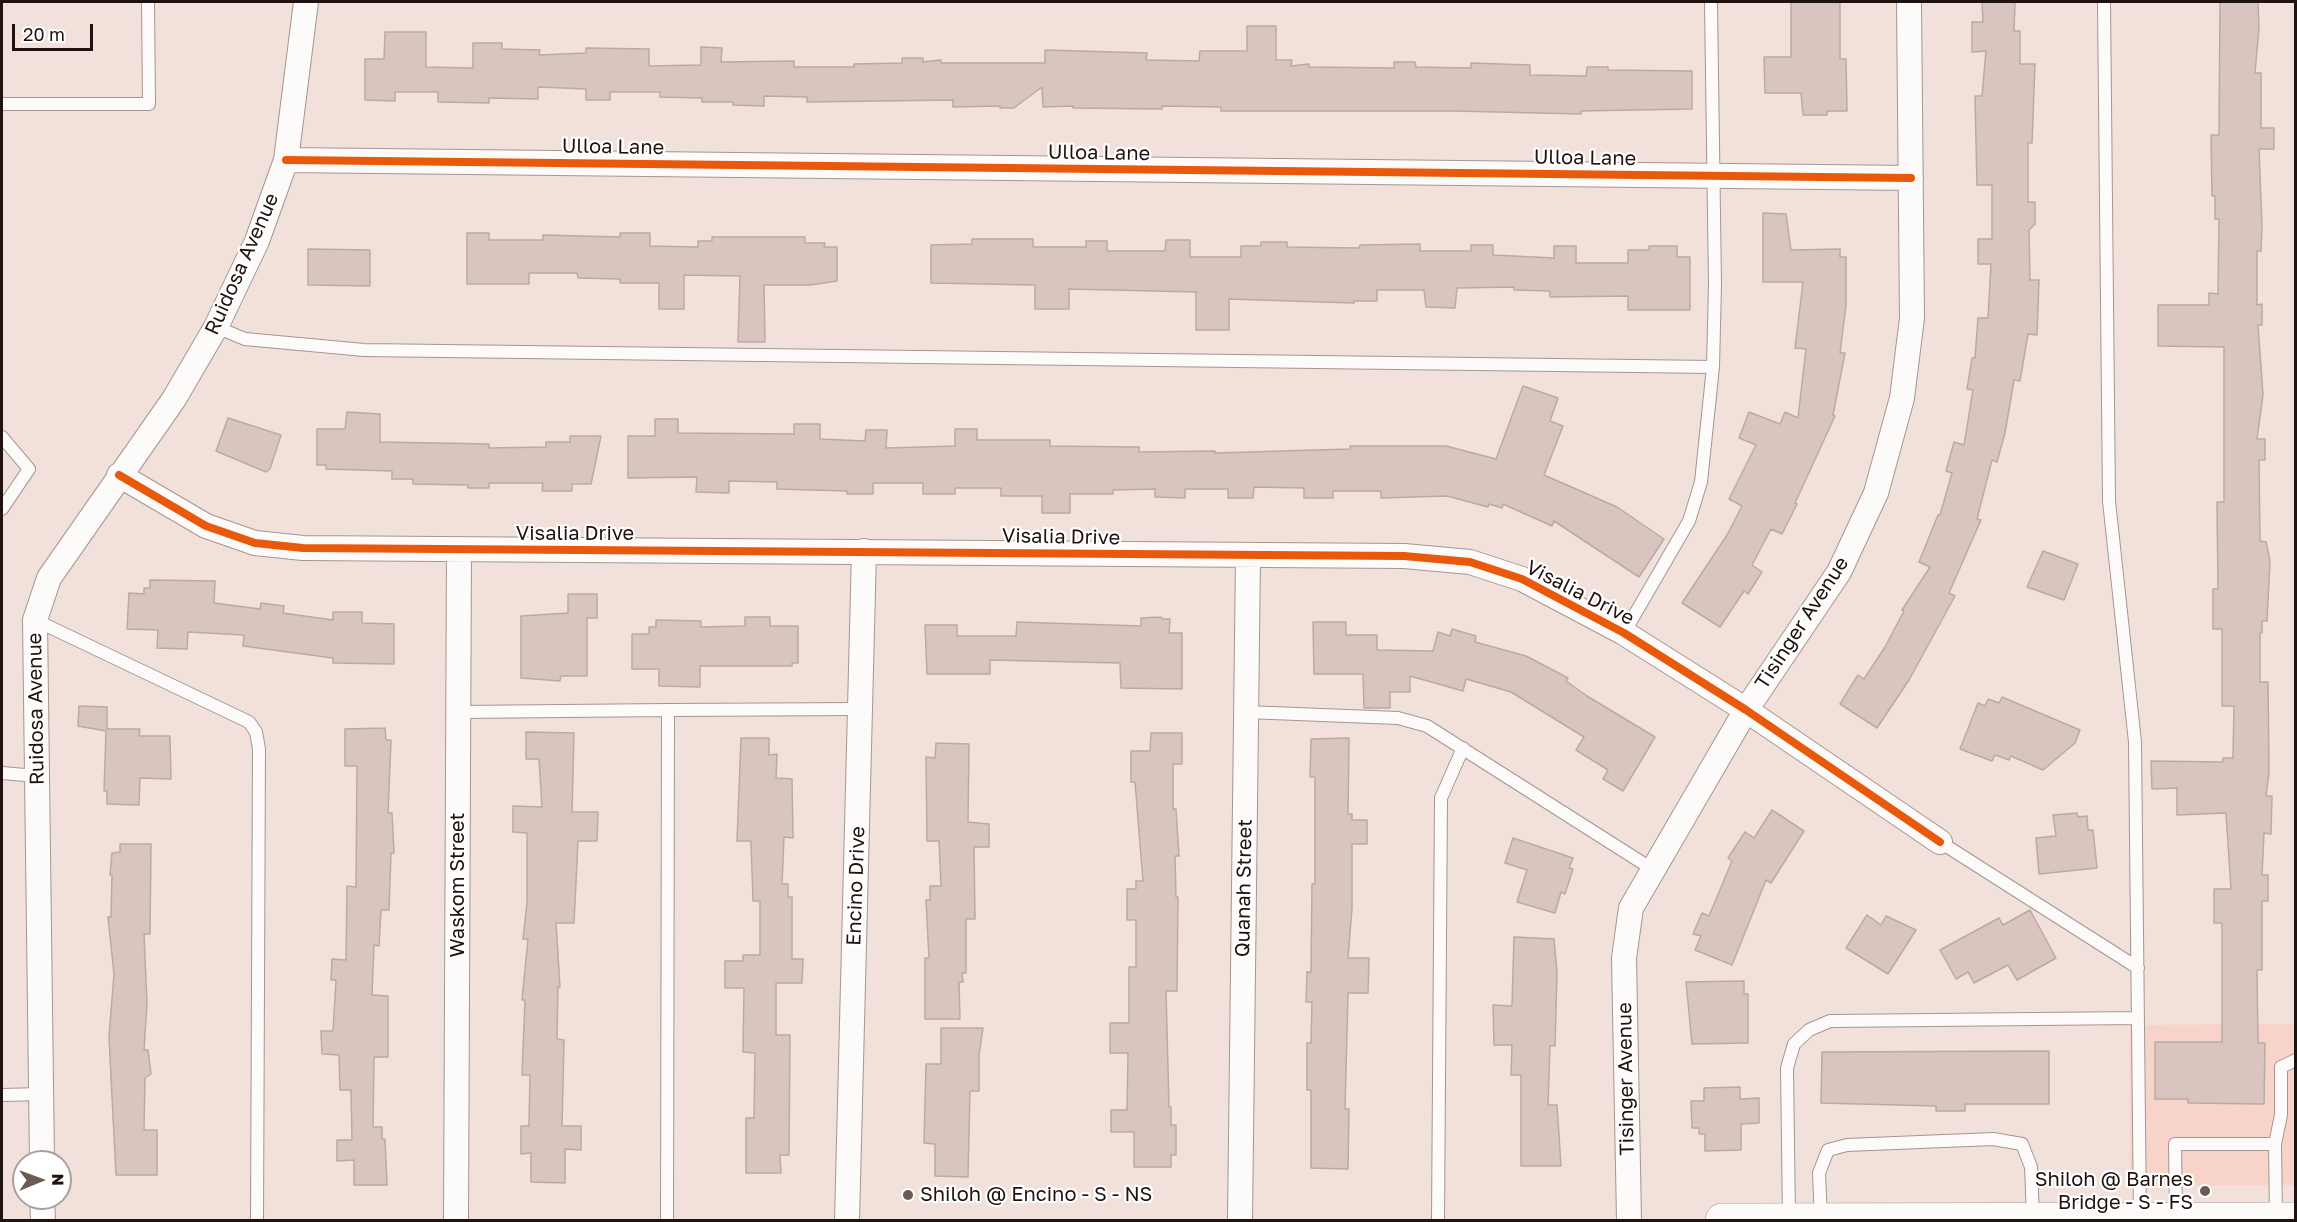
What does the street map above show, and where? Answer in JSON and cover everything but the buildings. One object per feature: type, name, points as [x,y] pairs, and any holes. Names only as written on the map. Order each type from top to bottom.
[{"type":"main road","points":[[1722,1221],[2286,1219]]},
{"type":"street","name":"Ruidosa Avenue","points":[[42,1150],[35,620],[49,578],[174,399],[216,327],[257,241],[286,160],[306,2]]},
{"type":"street","name":"Tisinger Avenue","points":[[1629,1221],[1623,958],[1631,908],[1746,710],[1839,572],[1876,493],[1902,398],[1912,318],[1909,2]]},
{"type":"street","name":"Ulloa Lane","points":[[286,160],[1911,178]]},
{"type":"street","name":"Visalia Drive","points":[[119,475],[206,526],[255,543],[303,548],[1404,556],[1470,562],[1522,579],[1624,633],[1746,710],[1940,842]]},
{"type":"street","name":"Waskom Street","points":[[456,1221],[459,549]]},
{"type":"street","name":"Encino Drive","points":[[847,1221],[864,551]]},
{"type":"street","name":"Quanah Street","points":[[1240,1221],[1248,556]]},
{"type":"lane","points":[[2,104],[149,104],[148,2]]},
{"type":"lane","points":[[1624,633],[1689,521],[1701,482],[1713,368],[1710,2]]},
{"type":"lane","points":[[2104,2],[2109,501],[2135,742],[2140,1219]]},
{"type":"lane","points":[[216,327],[245,339],[364,350],[1713,368]]},
{"type":"lane","points":[[2,437],[29,469],[2,509]]},
{"type":"lane","points":[[35,620],[249,722],[256,732],[259,749],[257,1221]]},
{"type":"lane","points":[[459,711],[861,709]]},
{"type":"lane","points":[[667,1221],[668,710]]},
{"type":"lane","points":[[1246,712],[1398,718],[1427,726],[1652,869]]},
{"type":"lane","points":[[1438,1221],[1441,798],[1463,748]]},
{"type":"lane","points":[[2,773],[37,776]]},
{"type":"lane","points":[[1940,842],[2138,968]]},
{"type":"lane","points":[[1789,1220],[1787,1068],[1794,1044],[1809,1030],[1830,1021],[2138,1018]]},
{"type":"lane","points":[[2286,1219],[2275,1144],[2281,1115],[2281,1066],[2295,1060]]},
{"type":"lane","points":[[2,1095],[41,1094]]},
{"type":"lane","points":[[2281,1115],[2295,1114]]},
{"type":"lane","points":[[1821,1220],[1819,1173],[1828,1150],[1847,1145],[1993,1139],[2022,1144],[2031,1167],[2033,1219]]},
{"type":"lane","points":[[2176,1219],[2175,1144],[2275,1144]]},
{"type":"shaded area","points":[[2295,1024],[2295,1185],[2130,1186],[2130,1025]]},
{"type":"cycle path","points":[[286,160],[1911,178]]},
{"type":"cycle path","points":[[119,475],[206,526],[255,543],[303,548],[1404,556],[1470,562],[1522,579],[1624,633],[1746,710],[1940,842]]},
{"type":"place","name":"Shiloh @ Barnes Bridge - S - FS","points":[[2205,1191]]},
{"type":"place","name":"Shiloh @ Encino - S - NS","points":[[908,1195]]}]
